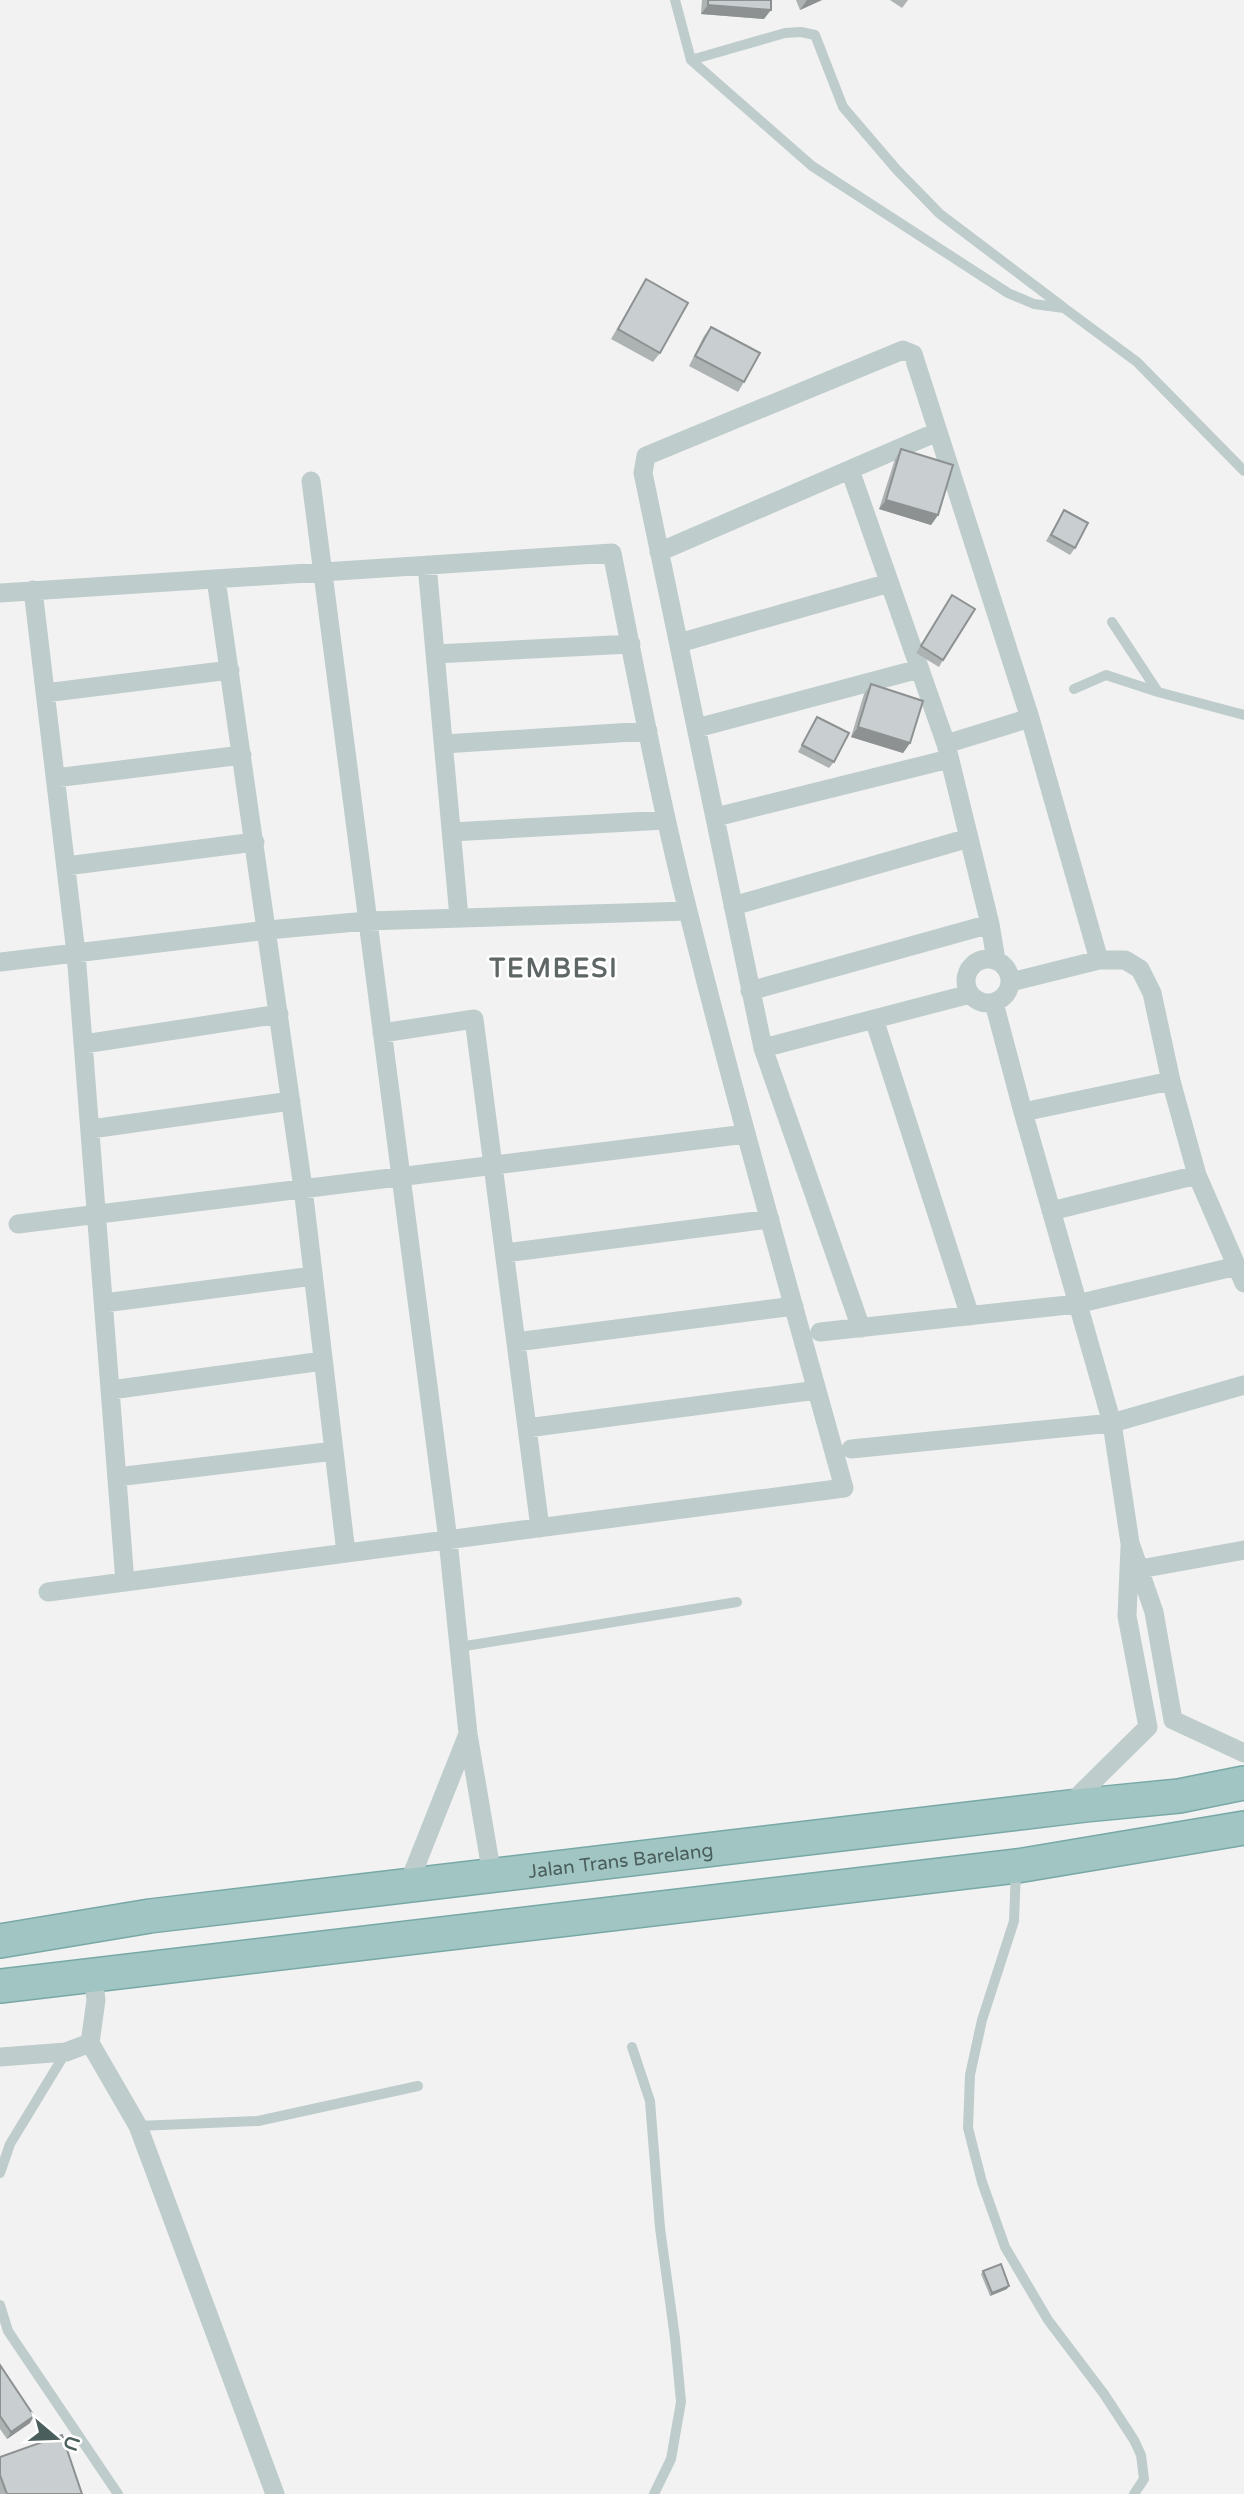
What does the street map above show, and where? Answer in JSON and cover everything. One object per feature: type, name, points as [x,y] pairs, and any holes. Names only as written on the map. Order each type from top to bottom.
[{"type":"highway","name":"Jalan Trans Barelang","points":[[0,1941],[150,1916],[1179,1796],[1244,1783]]},
{"type":"highway","points":[[0,1986],[1017,1866],[1244,1828]]},
{"type":"street","points":[[861,1328],[763,1048],[643,473],[646,456],[903,350],[913,354],[1030,718],[1098,960]]},
{"type":"street","points":[[659,552],[937,432]]},
{"type":"street","points":[[850,470],[948,752],[990,924],[996,960]]},
{"type":"street","points":[[311,481],[448,1540],[468,1734],[492,1875]]},
{"type":"street","points":[[0,593],[612,554],[666,820],[688,911],[746,1134],[844,1488],[48,1592]]},
{"type":"street","points":[[427,565],[459,917]]},
{"type":"street","points":[[216,579],[303,1188],[346,1553]]},
{"type":"street","points":[[678,643],[890,583]]},
{"type":"street","points":[[33,590],[76,953],[125,1582]]},
{"type":"street","points":[[435,654],[631,644]]},
{"type":"street","points":[[697,728],[919,669]]},
{"type":"street","points":[[45,693],[230,670]]},
{"type":"street","points":[[716,817],[948,752],[1030,718]]},
{"type":"street","points":[[444,744],[648,731]]},
{"type":"street","points":[[55,778],[242,755]]},
{"type":"street","points":[[452,832],[666,820]]},
{"type":"street","points":[[733,906],[969,838]]},
{"type":"street","points":[[66,866],[255,842]]},
{"type":"street","points":[[0,962],[268,930],[368,921],[688,911]]},
{"type":"street","points":[[750,991],[990,924]]},
{"type":"street","points":[[982,960],[996,960],[1007,969],[1011,982],[1006,995],[995,1003],[981,1002],[970,994],[966,981],[971,967],[982,960]]},
{"type":"street","points":[[820,1332],[1077,1304],[1241,1275],[1197,1175],[1171,1081],[1152,993],[1140,969],[1125,960],[1098,960],[1011,982]]},
{"type":"street","points":[[763,1048],[970,994]]},
{"type":"street","points":[[995,1003],[1023,1112],[1112,1423],[1134,1570],[1154,1612],[1173,1720]]},
{"type":"street","points":[[83,1044],[279,1014]]},
{"type":"street","points":[[382,1033],[474,1019],[540,1528]]},
{"type":"street","points":[[874,1019],[970,1316]]},
{"type":"street","points":[[1023,1112],[1171,1081]]},
{"type":"street","points":[[91,1129],[291,1101]]},
{"type":"street","points":[[18,1224],[746,1134]]},
{"type":"street","points":[[1051,1211],[1197,1175]]},
{"type":"street","points":[[505,1253],[769,1219]]},
{"type":"street","points":[[104,1303],[313,1276]]},
{"type":"street","points":[[516,1342],[794,1306]]},
{"type":"street","points":[[111,1390],[323,1361]]},
{"type":"street","points":[[851,1449],[1112,1423],[1244,1385]]},
{"type":"street","points":[[527,1428],[817,1390]]},
{"type":"street","points":[[117,1478],[334,1451]]},
{"type":"street","points":[[1134,1570],[1244,1550]]},
{"type":"street","points":[[1134,1570],[1126,1616],[1148,1727]]},
{"type":"street","points":[[1067,1808],[1148,1727],[1173,1720],[1244,1753]]},
{"type":"street","points":[[408,1885],[468,1734]]},
{"type":"street","points":[[93,1975],[96,2000],[90,2043],[138,2126],[275,2494]]},
{"type":"street","points":[[0,2057],[66,2052],[90,2043]]},
{"type":"lane","points":[[675,0],[691,60],[812,166],[1008,293],[1034,304],[1064,308]]},
{"type":"lane","points":[[691,60],[785,33],[801,32],[815,36],[843,107],[897,170],[940,214],[1137,362],[1244,471]]},
{"type":"lane","points":[[1112,622],[1158,692]]},
{"type":"lane","points":[[1074,689],[1106,675],[1244,715]]},
{"type":"lane","points":[[458,1647],[737,1602]]},
{"type":"lane","points":[[1017,1866],[1014,1921],[982,2020],[970,2075],[968,2127],[982,2182],[1005,2247],[1048,2320],[1104,2394],[1134,2440],[1144,2479],[1142,2494]]},
{"type":"lane","points":[[632,2047],[649,2101],[660,2228],[681,2402],[671,2459],[654,2494]]},
{"type":"lane","points":[[0,2173],[10,2144],[66,2052]]},
{"type":"lane","points":[[138,2126],[258,2121],[418,2086]]},
{"type":"lane","points":[[0,2305],[8,2331],[118,2494]]},
{"type":"lane","points":[[1134,2494],[1144,2479]]},
{"type":"building","points":[[708,0],[771,0],[771,10],[708,5]]},
{"type":"building","points":[[646,279],[688,303],[660,353],[618,329]]},
{"type":"building","points":[[711,327],[760,353],[744,382],[695,356]]},
{"type":"building","points":[[901,449],[953,465],[938,515],[886,500]]},
{"type":"building","points":[[1064,510],[1088,523],[1075,548],[1051,535]]},
{"type":"building","points":[[952,595],[975,609],[943,660],[921,646]]},
{"type":"building","points":[[871,684],[923,701],[910,743],[858,727]]},
{"type":"building","points":[[817,717],[849,733],[834,762],[802,745]]},
{"type":"building","points":[[1001,2264],[1009,2286],[992,2293],[983,2271]]},
{"type":"building","points":[[0,2365],[34,2416],[11,2432],[0,2416]]},
{"type":"building","points":[[62,2435],[82,2494],[7,2494],[0,2475],[0,2457]]},
{"type":"district","name":"TEMBESI","points":[[554,968]]}]
